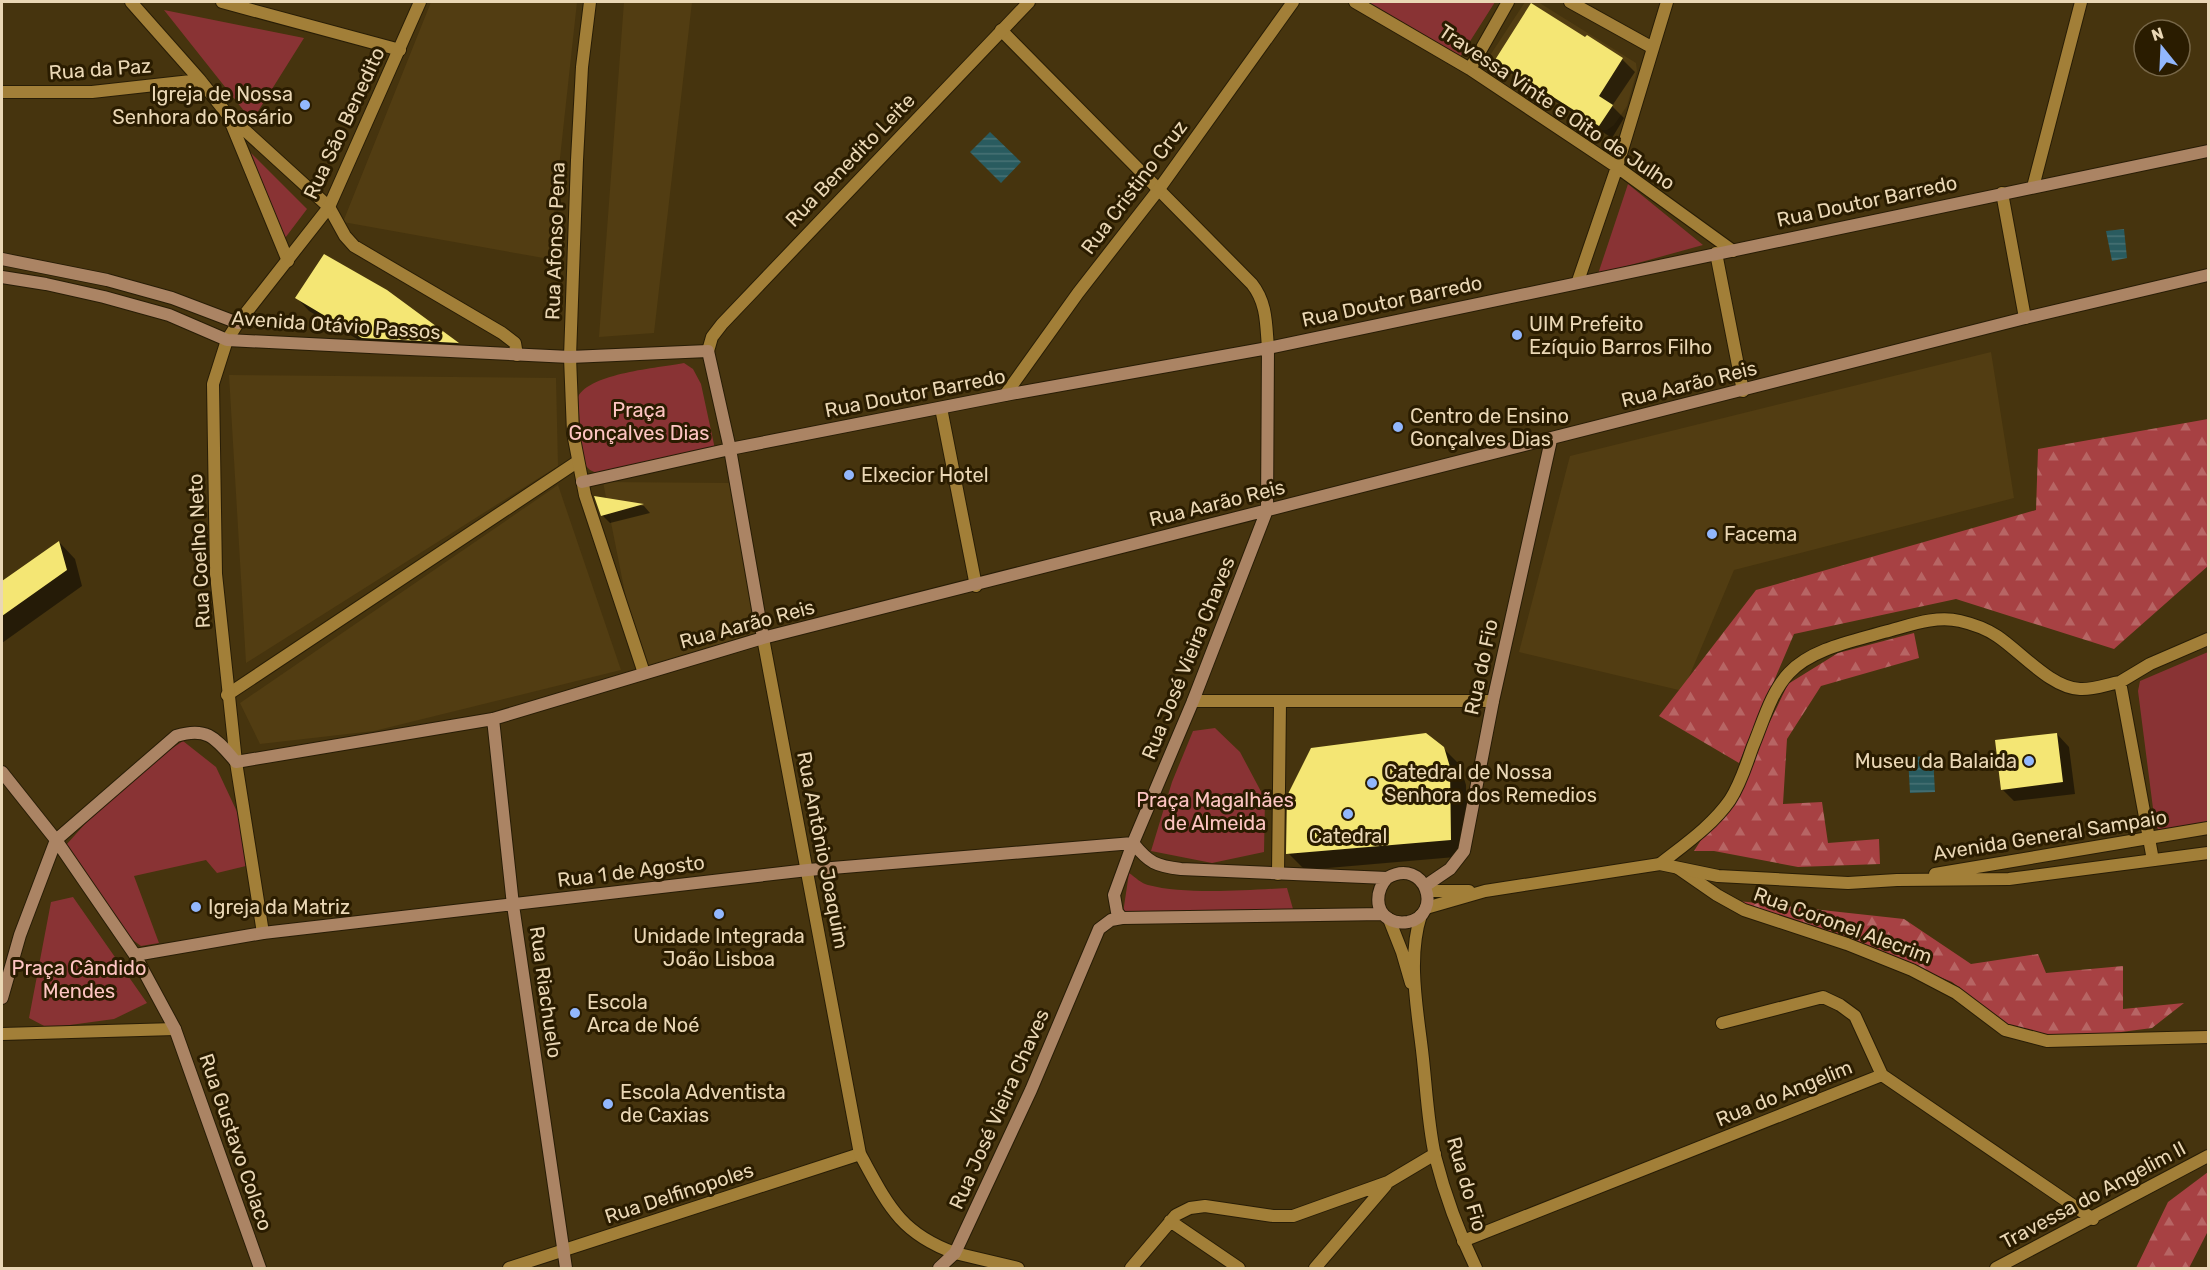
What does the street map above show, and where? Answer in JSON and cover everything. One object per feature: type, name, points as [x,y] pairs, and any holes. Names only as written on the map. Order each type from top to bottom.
[{"type":"main road","name":"Rua Doutor Barredo","points":[[582,482],[730,449],[1005,395],[1268,348],[1578,281],[2208,151]]},
{"type":"main road","name":"Avenida Otávio Passos","points":[[2,259],[107,280],[172,298],[238,323]]},
{"type":"main road","name":"Rua Aarão Reis","points":[[236,762],[493,719],[763,638],[976,586],[2025,318],[2208,275]]},
{"type":"main road","name":"Avenida Otávio Passos","points":[[2,277],[104,297],[169,315],[227,340],[570,357],[708,351]]},
{"type":"main road","name":"Rua José Vieira Chaves","points":[[955,1253],[1031,1090],[1099,929],[1111,920],[1122,918],[1117,912],[1114,895],[1267,510],[1268,348]]},
{"type":"main road","name":"Rua Antônio Joaquim","points":[[708,351],[730,449],[763,638]]},
{"type":"main road","name":"Rua do Fio","points":[[1426,889],[1450,869],[1464,851],[1493,701],[1551,440]]},
{"type":"main road","name":"Rua Riachuelo","points":[[493,719],[513,905],[566,1269]]},
{"type":"main road","points":[[2,998],[20,935],[56,840],[176,736],[189,732],[204,732],[216,739],[236,762]]},
{"type":"main road","points":[[2,772],[56,840],[135,955],[175,1029]]},
{"type":"main road","name":"Rua 1 de Agosto","points":[[135,955],[263,933],[808,870],[1133,843]]},
{"type":"main road","points":[[1133,843],[1144,857],[1158,866],[1201,871],[1387,878]]},
{"type":"main road","points":[[1122,918],[1386,916],[1397,922],[1406,922],[1423,911],[1426,889],[1417,877],[1410,874],[1394,874],[1387,878],[1378,891],[1378,899],[1386,916]]},
{"type":"main road","name":"Rua Gustavo Colaco","points":[[175,1029],[260,1269]]},
{"type":"main road","points":[[939,1269],[955,1253]]},
{"type":"street","points":[[131,2],[227,114],[328,207],[345,236],[354,246],[502,333],[515,343],[517,355]]},
{"type":"street","points":[[222,2],[400,51]]},
{"type":"street","name":"Rua São Benedito","points":[[227,340],[328,207],[400,51],[420,2]]},
{"type":"street","name":"Rua Afonso Pena","points":[[590,2],[579,112],[570,404],[577,462],[582,482],[644,674]]},
{"type":"street","name":"Rua Benedito Leite","points":[[708,351],[712,337],[722,324],[1029,2]]},
{"type":"street","name":"Rua Cristino Cruz","points":[[1005,395],[1078,293],[1159,189],[1293,2]]},
{"type":"street","name":"Travessa Vinte e Oito de Julho","points":[[1355,2],[1470,69],[1617,167],[1733,250]]},
{"type":"street","points":[[1470,69],[1508,2]]},
{"type":"street","points":[[1570,2],[1653,48]]},
{"type":"street","points":[[1578,281],[1617,167],[1667,2]]},
{"type":"street","points":[[2033,187],[2081,2]]},
{"type":"street","points":[[1001,30],[1259,293],[1265,306],[1268,348]]},
{"type":"street","name":"Rua da Paz","points":[[2,92],[92,92],[200,80]]},
{"type":"street","points":[[227,114],[288,261]]},
{"type":"street","points":[[2002,193],[2025,318]]},
{"type":"street","points":[[1716,253],[1743,391]]},
{"type":"street","points":[[104,297],[107,280]]},
{"type":"street","name":"Rua Coelho Neto","points":[[227,340],[213,384],[216,574],[227,695],[236,762]]},
{"type":"street","points":[[941,408],[976,586]]},
{"type":"street","points":[[227,695],[577,462]]},
{"type":"street","points":[[1660,864],[1701,831],[1728,802],[1740,782],[1774,696],[1788,673],[1800,663],[1832,647],[1916,623],[1956,620],[1979,626],[1998,637],[2056,681],[2069,688],[2082,690],[2120,682],[2151,664],[2208,639]]},
{"type":"street","name":"Rua Antônio Joaquim","points":[[763,638],[860,1154],[892,1210],[912,1231],[931,1245],[1018,1269]]},
{"type":"street","points":[[2120,682],[2153,860]]},
{"type":"street","points":[[1193,700],[1493,701]]},
{"type":"street","points":[[1278,874],[1280,702]]},
{"type":"street","points":[[236,762],[263,933]]},
{"type":"street","name":"Avenida General Sampaio","points":[[1898,880],[2208,828]]},
{"type":"street","name":"Avenida General Sampaio","points":[[1423,911],[1485,891],[1660,864],[1718,876],[1848,883],[2009,879],[2208,853]]},
{"type":"street","name":"Rua Coronel Alecrim","points":[[1674,866],[1718,896],[1744,910],[1847,944],[1934,980],[1956,993],[2005,1030],[2047,1041],[2208,1037]]},
{"type":"street","name":"Avenida General Sampaio","points":[[1426,889],[1485,891]]},
{"type":"street","name":"Rua do Fio","points":[[1423,911],[1416,935],[1416,1002],[1435,1154],[1447,1197],[1476,1269]]},
{"type":"street","name":"Rua do Fio","points":[[1386,916],[1402,952],[1416,1002]]},
{"type":"street","points":[[1722,1023],[1823,997],[1840,1005],[1855,1016],[1882,1074]]},
{"type":"street","points":[[2,1034],[175,1029]]},
{"type":"street","name":"Rua do Angelim","points":[[1463,1241],[1882,1074],[2093,1219]]},
{"type":"street","name":"Rua Delfinopoles","points":[[509,1269],[860,1154]]},
{"type":"street","points":[[1131,1269],[1170,1221],[1190,1208],[1205,1206],[1273,1216],[1293,1216],[1388,1182],[1435,1154]]},
{"type":"street","name":"Travessa do Angelim II","points":[[1996,1269],[2208,1156]]},
{"type":"street","points":[[1315,1269],[1388,1182]]},
{"type":"street","points":[[1170,1221],[1239,1269]]},
{"type":"shaded area","points":[[431,2],[577,2],[549,259],[343,222]]},
{"type":"shaded area","points":[[624,2],[692,2],[654,333],[599,337]]},
{"type":"shaded area","points":[[1525,2],[1538,2],[1636,63],[1637,71],[1627,106],[1614,125],[1607,130],[1598,130],[1487,60]]},
{"type":"shaded area","name":"Facema","points":[[1991,352],[2014,498],[1734,570],[1683,691],[1519,652],[1570,456]]},
{"type":"shaded area","points":[[229,375],[556,378],[558,466],[246,663]]},
{"type":"shaded area","points":[[603,482],[731,483],[767,645],[642,679]]},
{"type":"shaded area","points":[[558,485],[621,670],[374,731],[260,744],[240,703]]},
{"type":"green space","points":[[1366,2],[1495,2],[1460,57]]},
{"type":"green space","points":[[164,10],[304,38],[252,121]]},
{"type":"green space","points":[[246,148],[307,209],[279,246]]},
{"type":"green space","points":[[1628,184],[1703,245],[1598,274]]},
{"type":"green space","name":"Praça Gonçalves Dias","points":[[684,363],[693,369],[701,384],[715,449],[605,477],[590,470],[582,462],[578,397],[585,389],[610,377]]},
{"type":"green space","points":[[2208,419],[2208,566],[2114,649],[1956,599],[1794,634],[1739,763],[1659,716],[1756,590],[2036,510],[2038,449]]},
{"type":"green space","points":[[1914,633],[1919,658],[1821,686],[1787,739],[1783,804],[1822,802],[1828,843],[1879,839],[1880,864],[1798,867],[1714,851],[1694,851],[1750,763],[1788,684],[1838,653]]},
{"type":"green space","points":[[2208,652],[2208,828],[2160,832],[2155,824],[2138,691],[2140,681]]},
{"type":"green space","name":"Praça Magalhães de Almeida","points":[[1215,728],[1240,752],[1265,799],[1264,852],[1212,863],[1151,851],[1172,782],[1193,731]]},
{"type":"green space","points":[[183,741],[216,767],[239,816],[246,866],[217,873],[206,860],[134,876],[159,943],[141,946],[130,938],[66,845],[111,795]]},
{"type":"green space","points":[[1129,873],[1146,884],[1180,890],[1287,888],[1293,909],[1123,913]]},
{"type":"green space","name":"Praça Cândido Mendes","points":[[73,897],[147,1003],[114,1019],[48,1028],[29,1018],[51,902]]},
{"type":"green space","points":[[1738,901],[1904,919],[1971,964],[2038,954],[2046,973],[2123,966],[2123,1009],[2184,1003],[2152,1028],[2052,1041],[2009,1027],[1952,982],[1847,939],[1769,923]]},
{"type":"green space","points":[[2208,1172],[2208,1231],[2189,1268],[2136,1268],[2168,1202]]},
{"type":"water","points":[[990,132],[1021,162],[1001,183],[970,152]]},
{"type":"water","points":[[2124,229],[2127,258],[2112,261],[2106,231]]},
{"type":"water","points":[[1933,756],[1935,792],[1910,793],[1908,757]]},
{"type":"building","points":[[1531,3],[1623,58],[1599,96],[1613,105],[1599,126],[1495,60]]},
{"type":"building","points":[[324,254],[387,290],[459,343],[362,338],[295,298]]},
{"type":"building","points":[[594,496],[644,504],[601,516]]},
{"type":"building","points":[[59,541],[67,570],[2,616],[2,581]]},
{"type":"building","name":"Catedral de Nossa Senhora dos Remedios","points":[[1426,733],[1444,747],[1450,767],[1451,840],[1286,854],[1287,796],[1311,748]]},
{"type":"building","name":"Museu da Balaida","points":[[2057,733],[2063,782],[2001,790],[1995,740]]},
{"type":"place","name":"Igreja de Nossa Senhora do Rosário","points":[[305,105]]},
{"type":"place","name":"UIM Prefeito Ezíquio Barros Filho","points":[[1517,335]]},
{"type":"place","name":"Centro de Ensino Gonçalves Dias","points":[[1398,427]]},
{"type":"place","name":"Elxecior Hotel","points":[[849,475]]},
{"type":"place","name":"Facema","points":[[1712,534]]},
{"type":"place","name":"Museu da Balaida","points":[[2029,761]]},
{"type":"place","name":"Catedral de Nossa Senhora dos Remedios","points":[[1372,783]]},
{"type":"place","name":"Catedral","points":[[1348,814]]},
{"type":"place","name":"Igreja da Matriz","points":[[196,907]]},
{"type":"place","name":"Unidade Integrada João Lisboa","points":[[719,914]]},
{"type":"place","name":"Escola Arca de Noé","points":[[575,1013]]},
{"type":"place","name":"Escola Adventista de Caxias","points":[[608,1104]]}]
